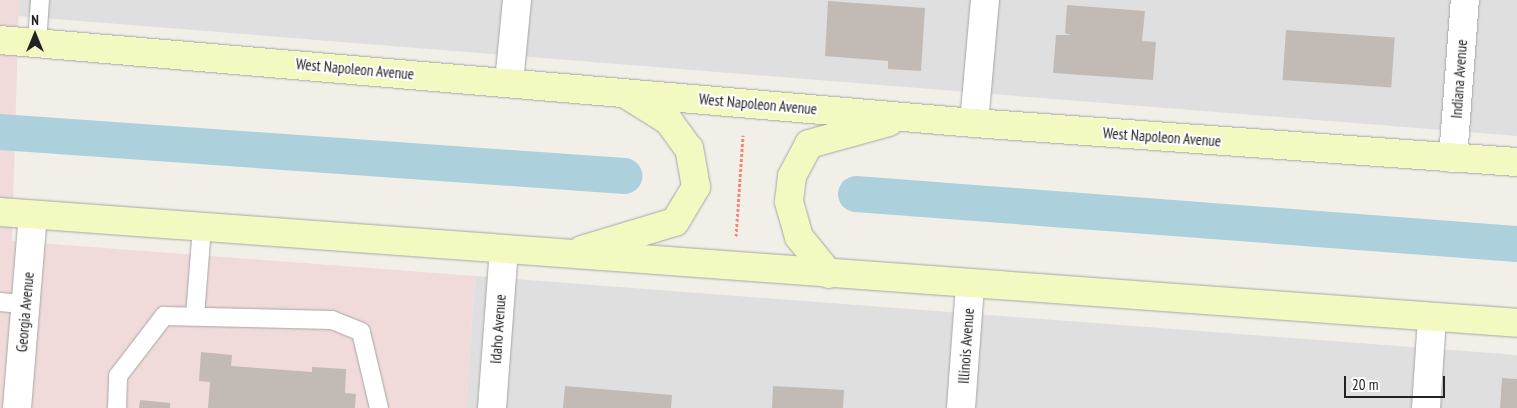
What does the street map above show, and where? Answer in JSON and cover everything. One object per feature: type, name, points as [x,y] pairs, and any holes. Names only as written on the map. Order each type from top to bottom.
[{"type":"main road","name":"West Napoleon Avenue","points":[[0,40],[974,123],[1517,162]]},
{"type":"main road","points":[[566,255],[675,222],[696,187],[688,149],[669,121],[622,92]]},
{"type":"main road","points":[[830,274],[798,237],[789,201],[792,176],[809,144],[907,117]]},
{"type":"main road","points":[[0,212],[566,255],[1517,323]]},
{"type":"street","points":[[509,82],[516,0]]},
{"type":"street","points":[[974,123],[984,0]]},
{"type":"street","name":"Indiana Avenue","points":[[1453,158],[1464,0]]},
{"type":"street","name":"Georgia Avenue","points":[[17,408],[13,303],[33,215]]},
{"type":"street","name":"Idaho Avenue","points":[[492,408],[504,250]]},
{"type":"street","name":"Illinois Avenue","points":[[961,408],[970,284]]},
{"type":"street","points":[[1426,408],[1432,317]]},
{"type":"lane","points":[[37,43],[40,0]]},
{"type":"lane","points":[[195,316],[202,228]]},
{"type":"lane","points":[[117,408],[118,376],[164,316],[332,320],[361,332],[380,408]]},
{"type":"path","points":[[736,242],[744,124]]},
{"type":"shaded area","points":[[0,0],[19,0],[12,241],[475,276],[466,408],[0,408]]},
{"type":"shaded area","points":[[19,0],[1517,0],[1517,136],[18,16]]},
{"type":"shaded area","points":[[475,276],[1517,355],[1517,408],[466,408]]},
{"type":"building","points":[[828,1],[925,8],[921,71],[888,69],[888,61],[825,56]]},
{"type":"building","points":[[1067,5],[1145,11],[1142,41],[1156,42],[1153,80],[1053,73],[1056,35],[1071,35],[1065,33]]},
{"type":"building","points":[[1286,30],[1395,38],[1391,87],[1283,80]]},
{"type":"building","points":[[201,352],[232,355],[231,366],[312,372],[312,367],[346,369],[345,393],[356,394],[355,408],[208,408],[210,382],[199,381]]},
{"type":"building","points":[[1502,378],[1517,379],[1517,408],[1500,408]]},
{"type":"building","points":[[565,386],[672,395],[671,408],[563,408]]},
{"type":"building","points":[[773,386],[844,390],[843,408],[772,408]]},
{"type":"building","points":[[140,400],[170,403],[170,408],[139,408]]},
{"type":"waterway","points":[[0,132],[624,176]]},
{"type":"waterway","points":[[856,194],[1517,244]]}]
